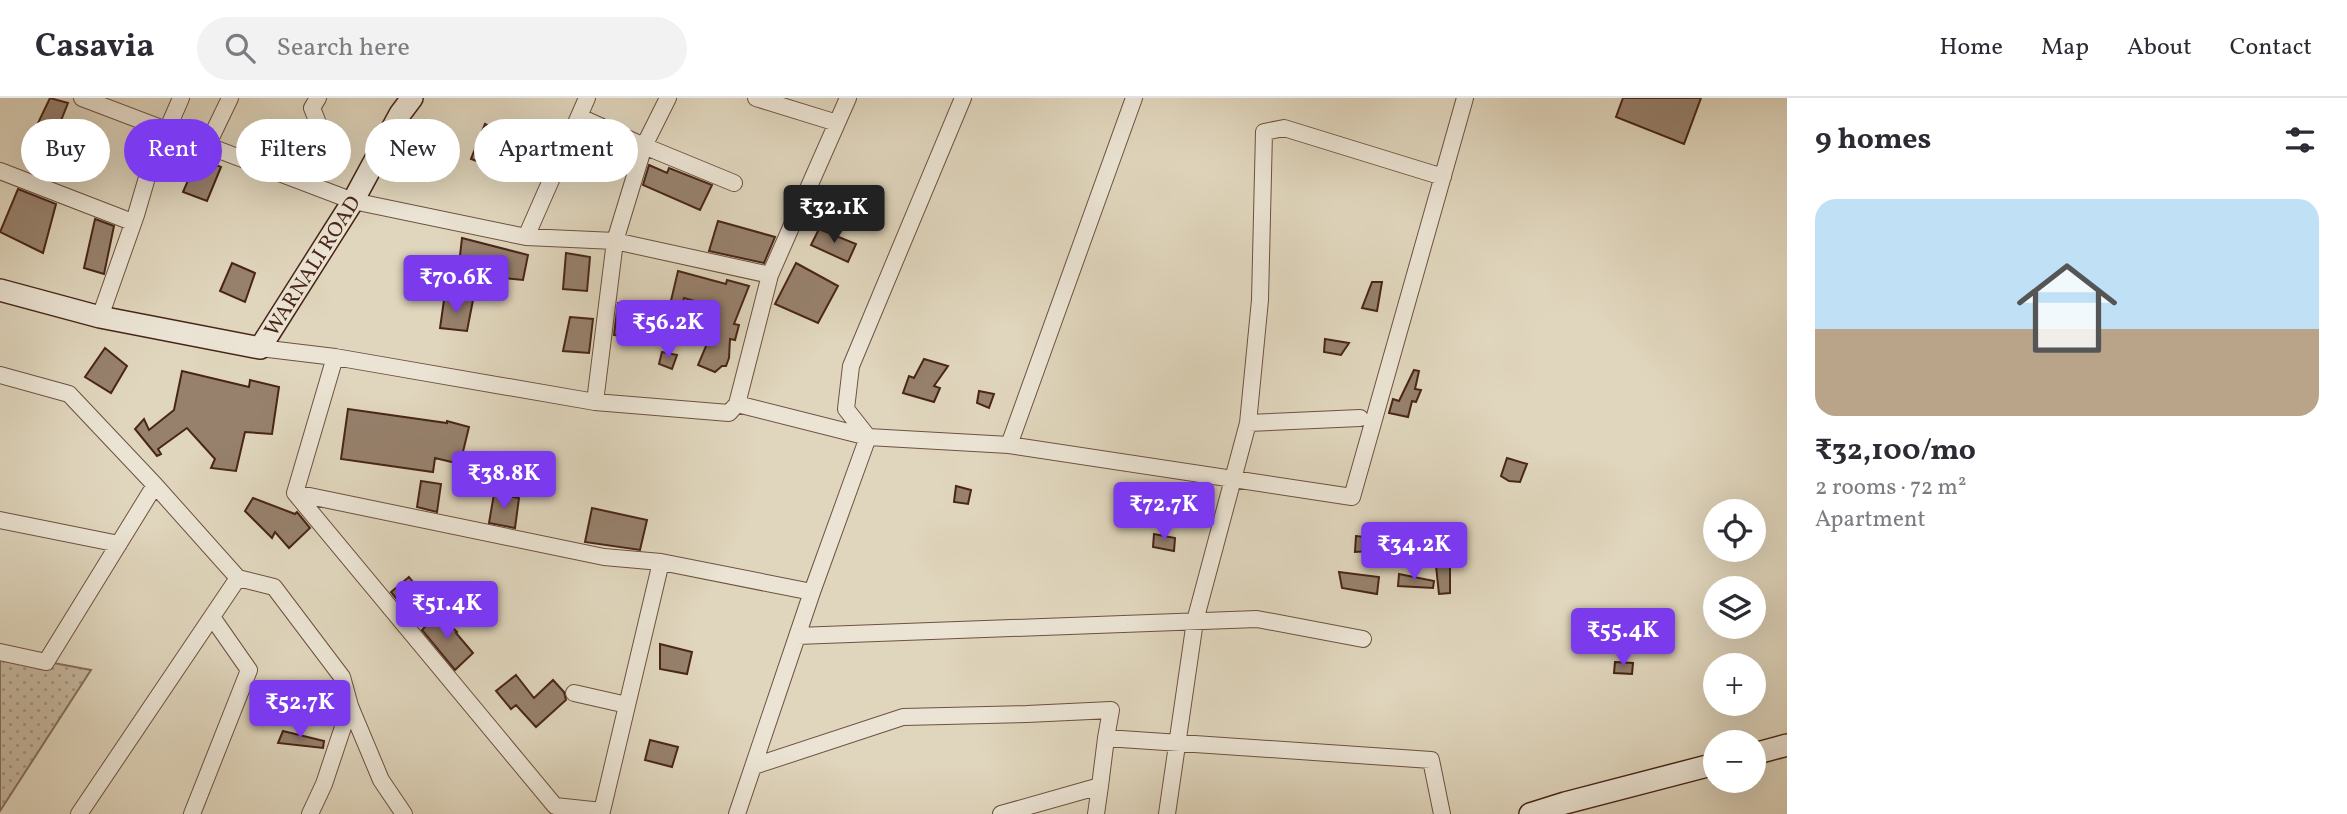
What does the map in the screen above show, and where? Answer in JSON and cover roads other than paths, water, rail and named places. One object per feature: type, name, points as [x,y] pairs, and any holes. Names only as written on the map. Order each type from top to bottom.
[{"type":"main road","name":"WARNALI ROAD","points":[[0,290],[100,317],[260,348],[353,201],[406,100]]},
{"type":"main road","points":[[1766,751],[1787,745]]},
{"type":"main road","points":[[1530,814],[1565,808],[1703,768]]},
{"type":"street","points":[[82,98],[136,119]]},
{"type":"street","points":[[172,119],[181,98]]},
{"type":"street","points":[[220,119],[230,98]]},
{"type":"street","points":[[314,186],[326,143],[312,108],[318,98]]},
{"type":"street","points":[[526,237],[587,98]]},
{"type":"street","points":[[595,401],[615,241],[644,146],[668,98]]},
{"type":"street","points":[[756,98],[837,123]]},
{"type":"street","points":[[260,348],[335,357],[595,401],[729,413],[737,404],[770,275],[848,98]]},
{"type":"street","points":[[868,437],[846,409],[851,366],[963,98]]},
{"type":"street","points":[[1009,445],[1134,98]]},
{"type":"street","points":[[737,404],[868,437],[1009,445],[1352,497],[1465,98]]},
{"type":"street","points":[[580,117],[734,183]]},
{"type":"street","points":[[1167,814],[1195,621],[1248,423],[1260,300],[1264,132],[1284,128],[1443,177]]},
{"type":"street","points":[[222,152],[353,201],[526,237],[615,241],[770,275]]},
{"type":"street","points":[[0,171],[132,222],[136,215]]},
{"type":"street","points":[[100,317],[146,182]]},
{"type":"street","points":[[295,493],[335,357]]},
{"type":"street","points":[[0,375],[69,394],[238,578],[274,587],[342,677],[350,706],[381,779],[404,814]]},
{"type":"street","points":[[1248,423],[1360,418]]},
{"type":"street","points":[[737,814],[868,437]]},
{"type":"street","points":[[0,652],[46,662],[155,485]]},
{"type":"street","points":[[295,493],[604,557],[661,562],[812,592]]},
{"type":"street","points":[[295,493],[555,806],[602,811],[661,562]]},
{"type":"street","points":[[0,520],[119,544]]},
{"type":"street","points":[[79,814],[238,578]]},
{"type":"street","points":[[192,814],[249,670],[212,617]]},
{"type":"street","points":[[797,636],[1257,619],[1363,639]]},
{"type":"street","points":[[574,693],[627,705]]},
{"type":"street","points":[[310,814],[324,784],[350,706]]},
{"type":"street","points":[[754,766],[902,717],[1111,710],[1096,814]]},
{"type":"street","points":[[1106,737],[1431,760],[1442,814]]},
{"type":"street","points":[[1001,814],[1100,786]]}]
